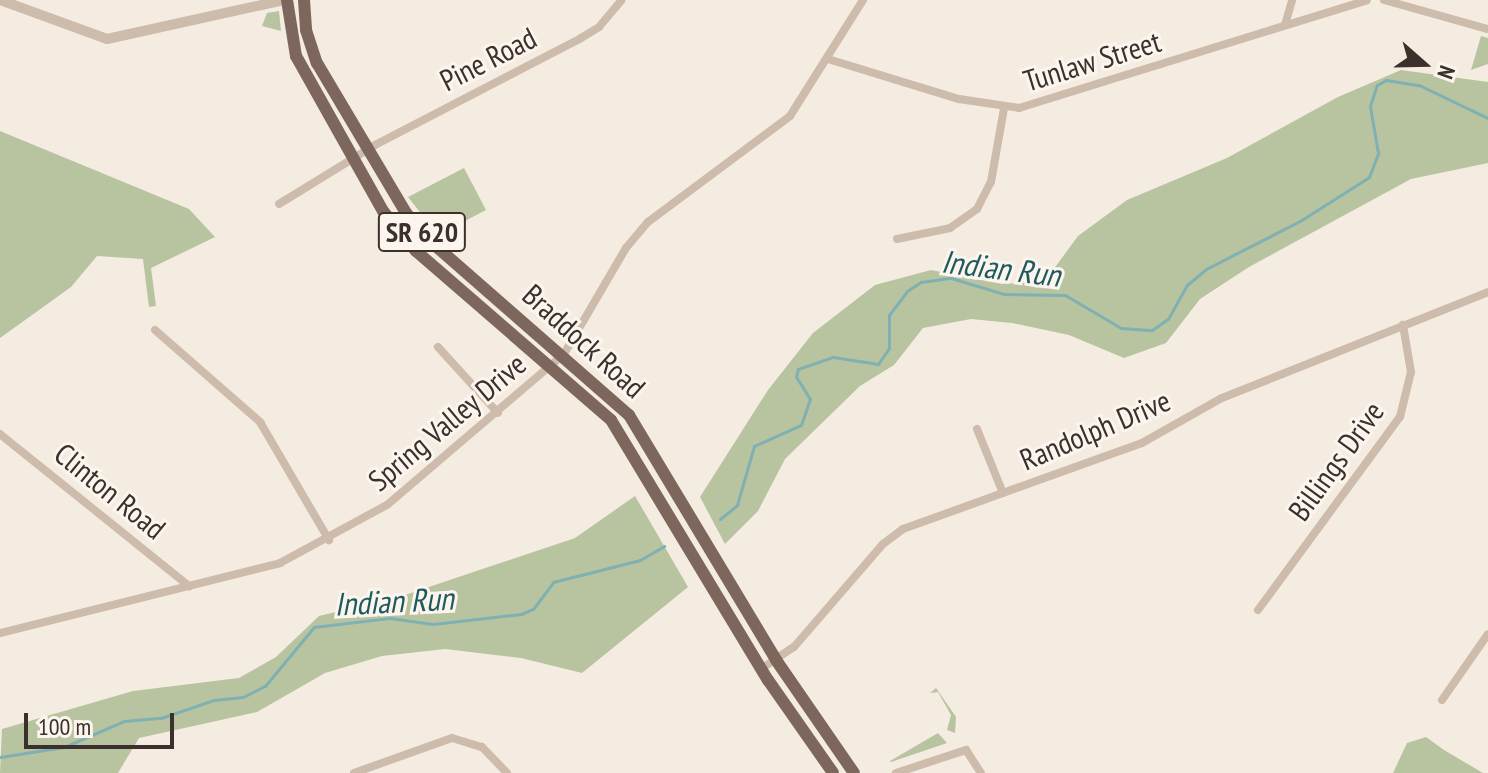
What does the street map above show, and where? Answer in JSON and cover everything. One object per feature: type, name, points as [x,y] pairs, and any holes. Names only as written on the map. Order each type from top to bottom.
[{"type":"main road","name":"Braddock Road","points":[[286,0],[296,56],[383,211],[416,251],[552,366],[626,440],[761,669],[833,773]]},
{"type":"main road","name":"Braddock Road","points":[[304,0],[310,46],[367,150],[406,213],[428,238],[614,398],[642,432],[776,660],[854,773]]},
{"type":"street","points":[[0,0],[92,37],[120,39],[286,0]]},
{"type":"street","name":"Pine Road","points":[[279,204],[367,150],[581,38],[599,27],[622,0]]},
{"type":"street","name":"Spring Valley Drive","points":[[0,633],[84,608],[280,563],[329,540],[387,505],[564,354],[638,232],[774,132],[828,59],[863,0]]},
{"type":"street","points":[[1285,25],[1292,0]]},
{"type":"street","name":"Tunlaw Street","points":[[828,59],[1004,108],[1046,103],[1367,0]]},
{"type":"street","points":[[1384,0],[1488,29]]},
{"type":"street","points":[[897,239],[950,228],[977,209],[991,182],[1004,108]]},
{"type":"street","name":"Randolph Drive","points":[[761,669],[809,632],[895,534],[1142,443],[1222,398],[1488,292]]},
{"type":"street","name":"Billings Drive","points":[[1258,610],[1400,417],[1411,372],[1403,325]]},
{"type":"street","points":[[155,330],[260,422],[329,540]]},
{"type":"street","points":[[438,347],[498,413]]},
{"type":"street","points":[[977,429],[1003,493]]},
{"type":"street","name":"Clinton Road","points":[[0,434],[189,586]]},
{"type":"street","points":[[1442,700],[1488,634]]},
{"type":"street","points":[[354,773],[447,738],[473,742],[507,773]]},
{"type":"street","points":[[896,773],[966,750],[981,773]]},
{"type":"green space","points":[[279,11],[281,31],[262,26],[267,13]]},
{"type":"green space","points":[[1481,36],[1488,38],[1488,64],[1471,70]]},
{"type":"green space","points":[[1401,70],[1488,82],[1488,163],[1411,179],[1249,267],[1200,299],[1166,343],[1124,358],[1069,335],[1012,323],[971,319],[923,328],[894,365],[860,386],[785,459],[758,511],[725,544],[700,497],[768,390],[813,333],[875,285],[931,270],[1002,284],[1045,281],[1078,236],[1127,200],[1227,158],[1338,97]]},
{"type":"green space","points":[[0,131],[189,209],[215,237],[151,268],[156,306],[149,307],[143,259],[97,256],[71,287],[0,338]]},
{"type":"green space","points":[[464,168],[486,210],[438,235],[408,197]]},
{"type":"green space","points":[[635,496],[688,587],[582,673],[521,658],[445,649],[382,656],[325,673],[257,712],[139,738],[118,773],[0,773],[2,729],[133,691],[239,678],[276,657],[319,616],[399,597],[575,538]]},
{"type":"green space","points":[[936,688],[956,717],[955,733],[947,730],[951,715],[938,692],[930,693]]},
{"type":"green space","points":[[938,733],[947,743],[890,761]]},
{"type":"green space","points":[[1426,737],[1483,773],[1393,773],[1407,743]]},
{"type":"waterway","name":"Indian Run","points":[[720,519],[737,505],[754,446],[801,425],[810,399],[796,377],[798,369],[833,357],[878,364],[889,348],[889,315],[907,291],[921,282],[951,278],[1004,294],[1065,295],[1121,328],[1152,330],[1168,319],[1187,285],[1206,269],[1300,221],[1369,177],[1378,153],[1370,106],[1377,85],[1386,80],[1419,85],[1488,118]]},
{"type":"waterway","name":"Indian Run","points":[[0,757],[64,747],[124,721],[161,718],[214,700],[243,697],[265,686],[314,627],[390,618],[433,624],[521,614],[533,609],[553,582],[640,560],[664,546]]}]
